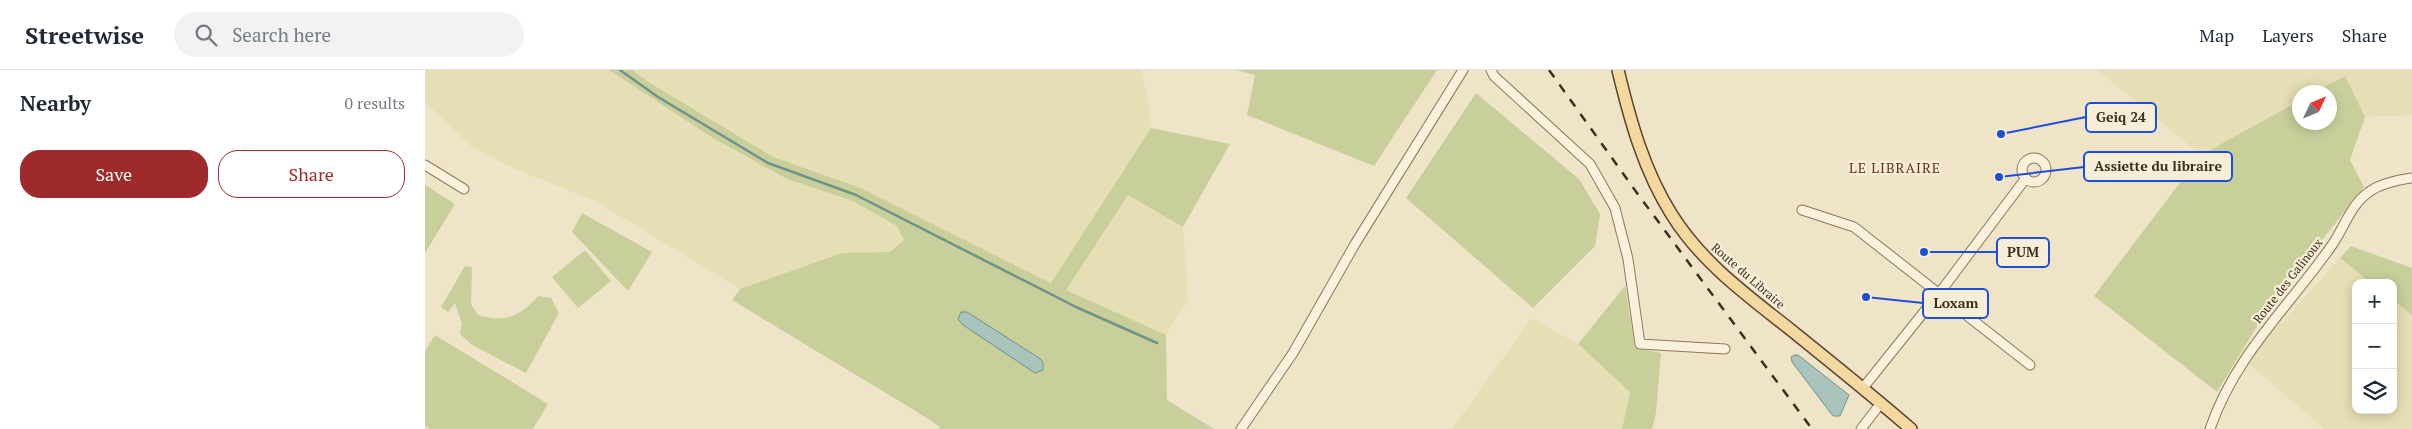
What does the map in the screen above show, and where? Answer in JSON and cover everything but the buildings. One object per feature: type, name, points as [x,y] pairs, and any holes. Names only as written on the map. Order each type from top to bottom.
[{"type":"main road","name":"Route du Libraire","points":[[1618,70],[1639,146],[1658,192],[1682,231],[1726,278],[1881,402],[1911,429]]},
{"type":"street","points":[[1241,429],[1293,353],[1355,244],[1463,70]]},
{"type":"street","points":[[1492,70],[1494,76],[1590,164],[1615,208],[1628,259],[1640,344],[1725,349]]},
{"type":"street","points":[[425,165],[464,189]]},
{"type":"street","points":[[1863,388],[1939,293],[2026,178]]},
{"type":"street","name":"Route des Galinoux","points":[[2211,429],[2219,402],[2231,382],[2271,322],[2333,245],[2352,211],[2367,193],[2378,186],[2412,178]]},
{"type":"street","points":[[1803,210],[1854,227],[2030,364]]},
{"type":"street","points":[[1861,429],[1881,402]]},
{"type":"shaded area","points":[[425,70],[609,70],[713,138],[787,179],[853,201],[898,225],[905,240],[890,252],[842,253],[740,289],[595,201],[513,168],[472,147],[425,102]]},
{"type":"shaded area","points":[[632,70],[1141,70],[1149,102],[1151,128],[1051,283],[861,188],[773,157],[650,83]]},
{"type":"shaded area","points":[[2097,70],[2412,70],[2412,115],[2365,117],[2344,76],[2328,85],[2292,85],[2292,105],[2201,155]]},
{"type":"shaded area","points":[[1128,195],[1183,227],[1188,300],[1166,335],[1065,290]]},
{"type":"shaded area","points":[[2340,258],[2366,279],[2352,279],[2352,414],[2397,414],[2397,303],[2412,315],[2412,429],[2324,429],[2248,363],[2272,330],[2284,320]]},
{"type":"shaded area","points":[[1532,318],[1578,344],[1630,392],[1622,429],[1452,429]]},
{"type":"green space","points":[[609,70],[632,70],[650,83],[773,157],[861,188],[1051,283],[1151,128],[1230,144],[1183,227],[1128,195],[1066,290],[1166,335],[1167,400],[1214,429],[939,429],[940,427],[914,410],[732,300],[740,289],[842,253],[890,252],[904,240],[897,226],[853,201],[787,179],[713,138]]},
{"type":"green space","points":[[1236,70],[1437,70],[1374,166],[1247,115],[1255,75]]},
{"type":"green space","points":[[2345,76],[2365,117],[2350,160],[2364,187],[2268,308],[2217,392],[2094,296],[2201,155],[2292,105],[2292,130],[2337,130],[2337,85],[2328,85]]},
{"type":"green space","points":[[1476,93],[1579,179],[1600,214],[1595,246],[1533,308],[1406,198]]},
{"type":"green space","points":[[425,185],[455,204],[425,253]]},
{"type":"green space","points":[[582,213],[652,252],[628,291],[572,232]]},
{"type":"green space","points":[[2351,246],[2412,268],[2412,315],[2397,303],[2397,279],[2366,279],[2340,258]]},
{"type":"green space","points":[[585,250],[611,281],[578,308],[552,277]]},
{"type":"green space","points":[[465,266],[472,267],[471,304],[478,315],[504,318],[525,309],[538,296],[551,298],[559,313],[526,373],[472,345],[460,334],[462,324],[455,303],[448,312],[441,307]]},
{"type":"green space","points":[[1625,286],[1635,348],[1661,353],[1656,413],[1652,429],[1622,429],[1630,392],[1578,344]]},
{"type":"green space","points":[[435,335],[548,404],[533,429],[430,429],[425,426],[425,351]]},
{"type":"water","points":[[961,312],[967,312],[1039,358],[1043,362],[1043,370],[1035,373],[963,325],[958,319]]},
{"type":"water","points":[[1798,355],[1849,395],[1840,416],[1833,416],[1792,362],[1791,357]]},
{"type":"waterway","points":[[620,70],[658,97],[768,163],[856,195],[1076,307],[1157,343]]},
{"type":"railway","points":[[1549,70],[1637,193],[1812,429]]},
{"type":"place","name":"Geiq 24","points":[[2001,134]]},
{"type":"place","name":"Assiette du libraire","points":[[1999,177]]},
{"type":"place","name":"PUM","points":[[1924,252]]},
{"type":"place","name":"Loxam","points":[[1866,297]]},
{"type":"district","name":"LE LIBRAIRE","points":[[1895,168]]}]
